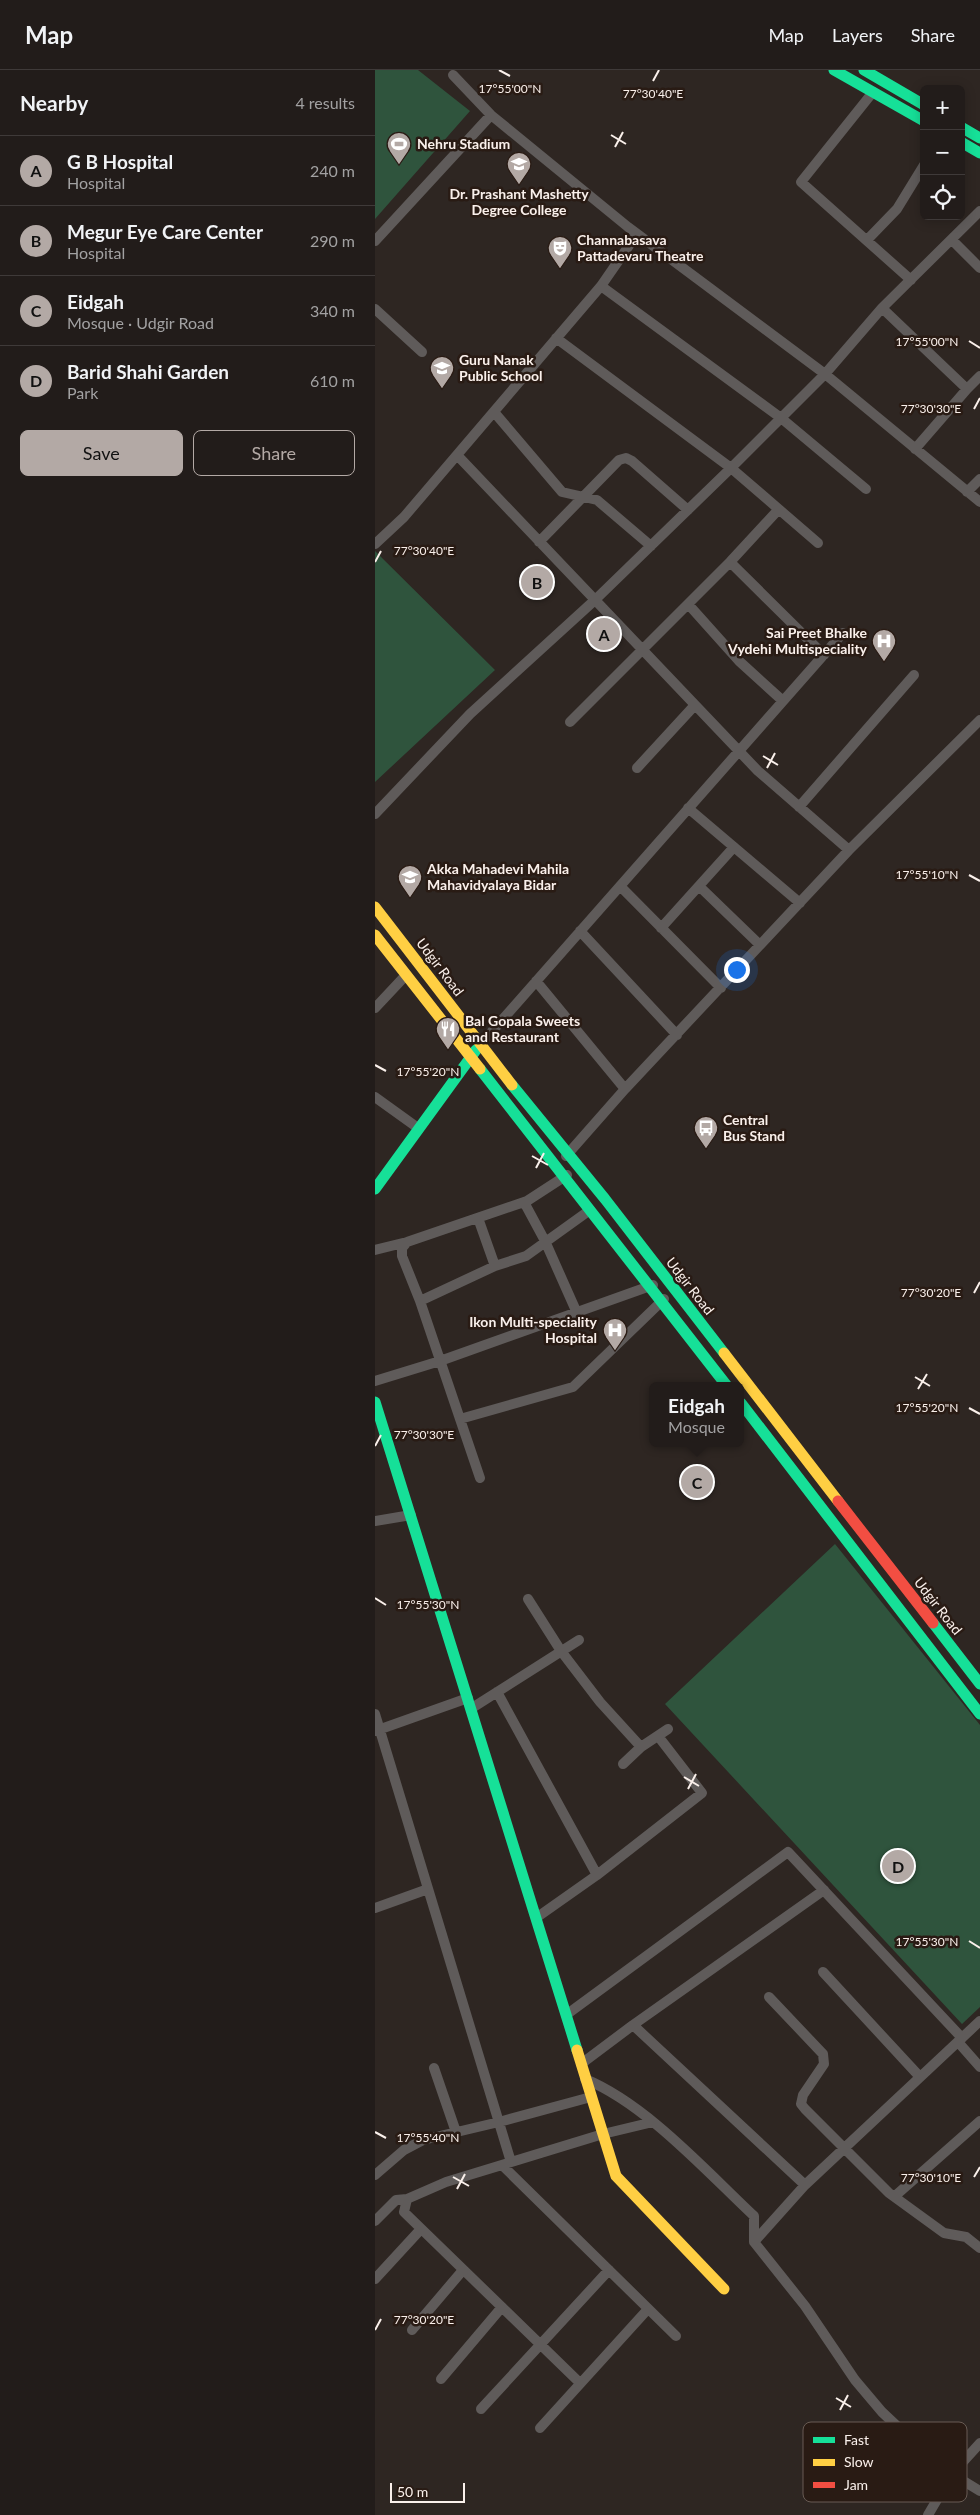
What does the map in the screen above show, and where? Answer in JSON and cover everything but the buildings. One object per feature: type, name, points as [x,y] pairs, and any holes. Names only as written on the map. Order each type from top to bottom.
[{"type":"main road","points":[[834,70],[920,119]]},
{"type":"main road","points":[[864,70],[920,103]]},
{"type":"main road","points":[[965,129],[980,138]]},
{"type":"main road","points":[[965,144],[980,153]]},
{"type":"main road","name":"Udgir Road","points":[[375,907],[480,1045],[578,1167],[980,1684]]},
{"type":"main road","points":[[375,935],[724,1382]]},
{"type":"main road","points":[[375,1189],[480,1045]]},
{"type":"main road","points":[[375,1402],[616,2176],[724,2290]]},
{"type":"main road","points":[[744,1407],[980,1714]]},
{"type":"street","points":[[453,72],[491,116],[637,234],[825,374],[980,502]]},
{"type":"street","points":[[873,92],[801,182],[911,280]]},
{"type":"street","points":[[375,241],[491,116]]},
{"type":"street","points":[[867,240],[897,208],[920,171]]},
{"type":"street","points":[[375,814],[470,714],[595,599],[731,468],[825,374],[882,308],[980,211]]},
{"type":"street","points":[[375,544],[404,516],[495,412],[601,286],[637,234]]},
{"type":"street","points":[[952,240],[980,268]]},
{"type":"street","points":[[601,286],[781,418],[866,489]]},
{"type":"street","points":[[882,308],[967,389]]},
{"type":"street","points":[[375,309],[422,352]]},
{"type":"street","points":[[556,338],[731,468],[818,543]]},
{"type":"street","points":[[915,449],[980,376]]},
{"type":"street","points":[[495,412],[562,492],[597,500],[651,546]]},
{"type":"street","points":[[457,455],[739,751],[849,850]]},
{"type":"street","points":[[539,542],[619,460],[626,458],[632,461],[688,510]]},
{"type":"street","points":[[967,492],[980,479]]},
{"type":"street","points":[[570,722],[730,562],[778,510]]},
{"type":"street","points":[[730,562],[824,655]]},
{"type":"street","points":[[688,604],[739,660],[783,700]]},
{"type":"street","points":[[480,1045],[843,633]]},
{"type":"street","points":[[799,807],[914,675]]},
{"type":"street","points":[[637,768],[695,706]]},
{"type":"street","points":[[557,1167],[625,1089],[849,850],[980,720]]},
{"type":"street","points":[[688,808],[800,903]]},
{"type":"street","points":[[661,928],[734,847]]},
{"type":"street","points":[[620,886],[721,988]]},
{"type":"street","points":[[700,886],[760,945]]},
{"type":"street","points":[[580,931],[677,1035]]},
{"type":"street","points":[[375,1008],[406,975]]},
{"type":"street","points":[[536,981],[625,1089]]},
{"type":"street","points":[[375,1097],[418,1128]]},
{"type":"street","points":[[375,1250],[407,1242],[524,1202],[578,1167]]},
{"type":"street","points":[[524,1202],[545,1241],[577,1313]]},
{"type":"street","points":[[420,1301],[495,1266],[526,1256],[590,1210]]},
{"type":"street","points":[[478,1218],[495,1266]]},
{"type":"street","points":[[407,1242],[402,1248],[402,1256],[420,1301],[480,1478]]},
{"type":"street","points":[[375,1381],[440,1361],[666,1280]]},
{"type":"street","points":[[460,1419],[573,1387],[674,1290]]},
{"type":"street","points":[[375,1521],[411,1515]]},
{"type":"street","points":[[529,1598],[561,1651],[600,1702],[641,1747]]},
{"type":"street","points":[[377,1730],[470,1703],[497,1692],[579,1640]]},
{"type":"street","points":[[497,1692],[597,1875]]},
{"type":"street","points":[[375,1714],[377,1730],[499,2122],[507,2164],[609,2270],[676,2336]]},
{"type":"street","points":[[623,1764],[641,1747],[668,1729]]},
{"type":"street","points":[[536,1918],[597,1875],[702,1793],[658,1736]]},
{"type":"street","points":[[566,2015],[788,1852],[960,2040],[980,2067]]},
{"type":"street","points":[[375,1908],[428,1889]]},
{"type":"street","points":[[581,2064],[824,1890]]},
{"type":"street","points":[[823,1972],[920,2077]]},
{"type":"street","points":[[769,1997],[823,2054],[824,2064],[803,2095],[801,2104],[889,2193],[944,2233],[966,2237],[980,2248]]},
{"type":"street","points":[[754,2242],[805,2185],[980,2022]]},
{"type":"street","points":[[633,2025],[805,2185]]},
{"type":"street","points":[[434,2068],[456,2132]]},
{"type":"street","points":[[585,2079],[607,2088],[653,2122],[754,2216],[754,2242],[805,2306],[860,2387],[893,2422]]},
{"type":"street","points":[[375,2175],[414,2144],[591,2097]]},
{"type":"street","points":[[375,2221],[396,2200],[407,2199],[446,2182],[603,2134],[653,2122]]},
{"type":"street","points":[[895,2196],[980,2122]]},
{"type":"street","points":[[407,2199],[404,2212],[580,2383]]},
{"type":"street","points":[[375,2279],[421,2229]]},
{"type":"street","points":[[412,2330],[463,2270]]},
{"type":"street","points":[[481,2409],[609,2270]]},
{"type":"street","points":[[441,2379],[501,2307]]},
{"type":"street","points":[[540,2428],[648,2309]]},
{"type":"street","points":[[967,2457],[980,2443]]},
{"type":"street","points":[[967,2483],[980,2490]]},
{"type":"street","points":[[929,2515],[936,2502]]},
{"type":"green space","name":"Nehru Stadium","points":[[375,70],[418,70],[470,111],[375,219]]},
{"type":"green space","points":[[375,551],[495,670],[375,782]]},
{"type":"green space","points":[[835,1544],[980,1725],[980,2007],[962,2024],[665,1704]]},
{"type":"traffic: fast","points":[[834,70],[920,119]]},
{"type":"traffic: fast","points":[[864,70],[920,103]]},
{"type":"traffic: fast","points":[[965,129],[980,138]]},
{"type":"traffic: fast","points":[[965,144],[980,153]]},
{"type":"traffic: fast","points":[[375,1189],[476,1050]]},
{"type":"traffic: fast","points":[[480,1069],[724,1382]]},
{"type":"traffic: fast","points":[[512,1085],[605,1199],[724,1353]]},
{"type":"traffic: fast","points":[[375,1402],[577,2050]]},
{"type":"traffic: fast","points":[[744,1407],[980,1714]]},
{"type":"traffic: fast","points":[[933,1623],[980,1684]]},
{"type":"traffic: slow","points":[[375,907],[512,1085]]},
{"type":"traffic: slow","points":[[375,935],[480,1069]]},
{"type":"traffic: slow","points":[[724,1353],[838,1501]]},
{"type":"traffic: slow","points":[[577,2050],[616,2176],[724,2289]]},
{"type":"traffic: jam","points":[[838,1501],[933,1623]]},
{"type":"place","name":"Nehru Stadium","points":[[399,165]]},
{"type":"place","name":"Dr. Prashant Mashetty Degree College","points":[[519,185]]},
{"type":"place","name":"Channabasava Pattadevaru Theatre","points":[[560,269]]},
{"type":"place","name":"Guru Nanak Public School","points":[[442,389]]},
{"type":"place","name":"Megur Eye Care Center","points":[[537,582]]},
{"type":"place","name":"G B Hospital","points":[[604,634]]},
{"type":"place","name":"Sai Preet Bhalke Vydehi Multispeciality","points":[[884,662]]},
{"type":"place","name":"Akka Mahadevi Mahila Mahavidyalaya Bidar","points":[[410,898]]},
{"type":"place","name":"Bal Gopala Sweets and Restaurant","points":[[448,1050]]},
{"type":"place","name":"Central Bus Stand","points":[[706,1149]]},
{"type":"place","name":"Ikon Multi-speciality Hospital","points":[[615,1351]]},
{"type":"place","name":"Eidgah","points":[[697,1482]]},
{"type":"place","name":"Barid Shahi Garden","points":[[898,1866]]}]
